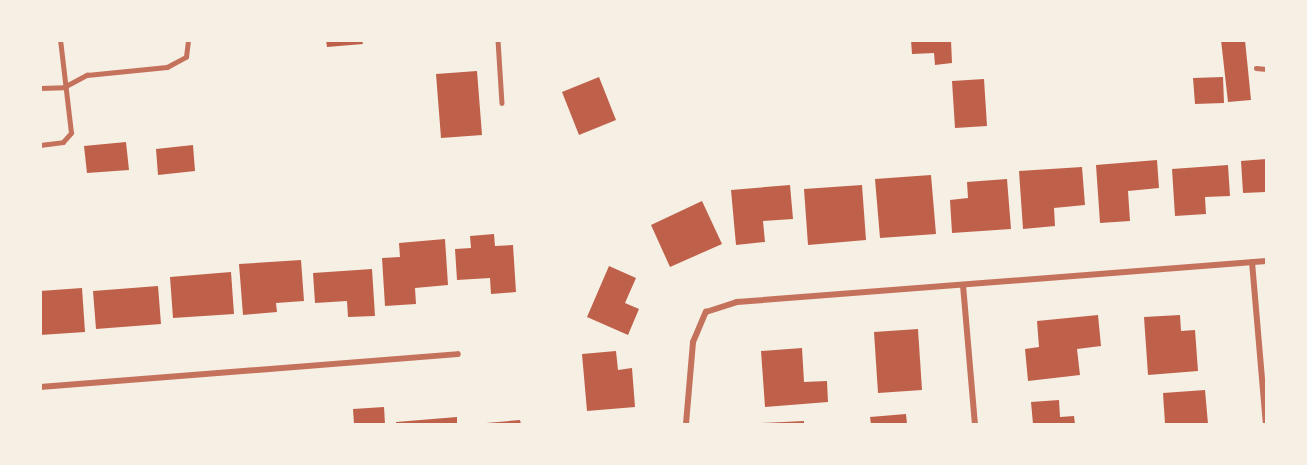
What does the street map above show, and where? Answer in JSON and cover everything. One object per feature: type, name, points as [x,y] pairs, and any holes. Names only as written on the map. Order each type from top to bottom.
[{"type":"street","points":[[686,424],[693,342],[706,312],[737,302],[1266,261]]},
{"type":"street","points":[[1252,262],[1266,424]]},
{"type":"street","points":[[963,285],[975,424]]},
{"type":"street","points":[[40,387],[458,354]]},
{"type":"lane","points":[[40,145],[63,142],[71,133],[60,40]]},
{"type":"lane","points":[[40,88],[64,87],[87,75],[167,67],[186,57],[188,40]]},
{"type":"lane","points":[[498,40],[502,103]]},
{"type":"lane","points":[[1256,68],[1266,69]]},
{"type":"building","points":[[326,40],[362,40],[363,44],[327,47]]},
{"type":"building","points":[[911,40],[951,40],[952,63],[935,65],[934,53],[912,54]]},
{"type":"building","points":[[1221,40],[1245,40],[1251,100],[1228,102]]},
{"type":"building","points":[[477,71],[482,135],[441,138],[436,74]]},
{"type":"building","points":[[599,77],[616,120],[579,135],[562,92]]},
{"type":"building","points":[[1223,77],[1224,103],[1195,104],[1193,78]]},
{"type":"building","points":[[984,79],[987,126],[955,128],[952,81]]},
{"type":"building","points":[[126,142],[129,170],[87,173],[84,146]]},
{"type":"building","points":[[193,145],[195,171],[158,175],[156,149]]},
{"type":"building","points":[[1266,159],[1266,192],[1243,193],[1241,161]]},
{"type":"building","points":[[1157,160],[1159,188],[1128,191],[1130,221],[1100,223],[1096,165]]},
{"type":"building","points":[[1228,165],[1230,196],[1205,197],[1206,214],[1175,216],[1172,169]]},
{"type":"building","points":[[1082,167],[1085,205],[1054,208],[1055,226],[1023,229],[1019,171]]},
{"type":"building","points":[[931,175],[936,234],[880,238],[875,179]]},
{"type":"building","points":[[1007,179],[1011,229],[952,233],[950,200],[968,198],[967,182]]},
{"type":"building","points":[[790,185],[793,219],[763,221],[765,242],[736,245],[731,190]]},
{"type":"building","points":[[862,185],[866,240],[808,245],[804,189]]},
{"type":"building","points":[[702,201],[722,244],[670,267],[651,225]]},
{"type":"building","points":[[494,234],[495,246],[513,245],[516,292],[491,294],[490,278],[457,280],[455,249],[471,248],[470,236]]},
{"type":"building","points":[[445,239],[448,285],[415,288],[416,304],[385,306],[382,258],[400,257],[399,243]]},
{"type":"building","points":[[301,260],[304,301],[276,303],[277,312],[243,315],[239,264]]},
{"type":"building","points":[[609,266],[636,278],[625,303],[639,309],[628,335],[587,317]]},
{"type":"building","points":[[372,269],[375,316],[348,317],[347,301],[315,303],[313,273]]},
{"type":"building","points":[[231,272],[234,314],[173,318],[170,277]]},
{"type":"building","points":[[158,286],[161,324],[96,329],[93,291]]},
{"type":"building","points":[[82,288],[85,332],[40,335],[40,291]]},
{"type":"building","points":[[1098,315],[1101,346],[1077,349],[1080,375],[1028,381],[1025,349],[1039,347],[1037,321]]},
{"type":"building","points":[[1180,315],[1181,331],[1195,330],[1198,371],[1148,375],[1144,317]]},
{"type":"building","points":[[918,329],[922,390],[878,393],[874,332]]},
{"type":"building","points":[[802,348],[804,382],[827,381],[828,402],[765,407],[761,351]]},
{"type":"building","points":[[616,351],[618,370],[632,368],[635,407],[587,411],[582,354]]},
{"type":"building","points":[[1205,390],[1208,424],[1165,424],[1163,393]]},
{"type":"building","points":[[1059,400],[1060,417],[1074,416],[1075,424],[1033,424],[1031,402]]},
{"type":"building","points":[[384,407],[385,424],[354,424],[353,409]]},
{"type":"building","points":[[906,414],[907,424],[871,424],[870,417]]},
{"type":"building","points":[[457,417],[457,424],[396,424],[396,422]]},
{"type":"building","points":[[520,420],[521,424],[486,424],[486,423]]},
{"type":"building","points":[[804,421],[804,424],[761,424],[761,423]]}]
